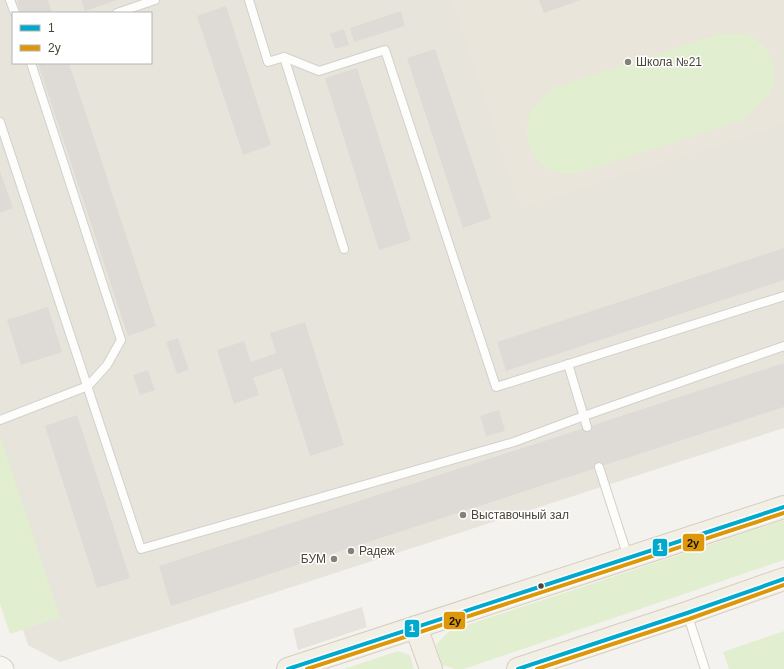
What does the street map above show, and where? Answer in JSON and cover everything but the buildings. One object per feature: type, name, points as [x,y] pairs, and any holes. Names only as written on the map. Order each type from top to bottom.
[{"type":"main road","points":[[288,669],[784,506]]},
{"type":"main road","points":[[518,669],[784,579]]},
{"type":"main road","points":[[416,627],[431,669]]},
{"type":"lane","points":[[10,0],[15,12]]},
{"type":"lane","points":[[120,12],[155,0]]},
{"type":"lane","points":[[249,0],[268,62],[284,57],[319,71],[385,50],[496,387],[784,296]]},
{"type":"lane","points":[[284,57],[344,249]]},
{"type":"lane","points":[[0,420],[88,386],[107,365],[122,340],[31,64]]},
{"type":"lane","points":[[0,122],[141,549],[514,442],[784,346]]},
{"type":"lane","points":[[568,364],[587,428]]},
{"type":"lane","points":[[599,467],[628,557]]},
{"type":"lane","points":[[687,613],[705,669]]},
{"type":"shaded area","points":[[0,0],[784,0],[784,428],[60,662],[28,645],[0,559]]},
{"type":"shaded area","name":"Школа №21","points":[[452,0],[784,0],[784,125],[520,208]]},
{"type":"shaded area","points":[[362,607],[367,627],[298,650],[293,629]]},
{"type":"green space","points":[[738,33],[751,36],[767,49],[774,65],[774,84],[769,95],[743,120],[577,173],[570,174],[555,172],[544,166],[538,160],[530,146],[527,130],[528,122],[530,114],[535,106],[555,87],[719,34]]},
{"type":"green space","points":[[0,436],[60,617],[10,634],[0,604]]},
{"type":"green space","points":[[784,520],[784,560],[464,669],[455,669],[442,665],[436,645],[449,631]]},
{"type":"green space","points":[[784,631],[784,669],[729,669],[723,652]]},
{"type":"green space","points":[[398,651],[410,655],[414,669],[344,669]]},
{"type":"transit line","name":"1","points":[[288,669],[784,507]]},
{"type":"transit line","name":"2у","points":[[307,669],[784,513]]},
{"type":"transit line","name":"1","points":[[518,669],[784,579]]},
{"type":"transit line","name":"2у","points":[[537,669],[689,619],[784,585]]},
{"type":"place","name":"Школа №21","points":[[628,62]]},
{"type":"place","name":"Выставочный зал","points":[[463,515]]},
{"type":"place","name":"Радеж","points":[[351,551]]},
{"type":"place","name":"БУМ","points":[[334,559]]}]
